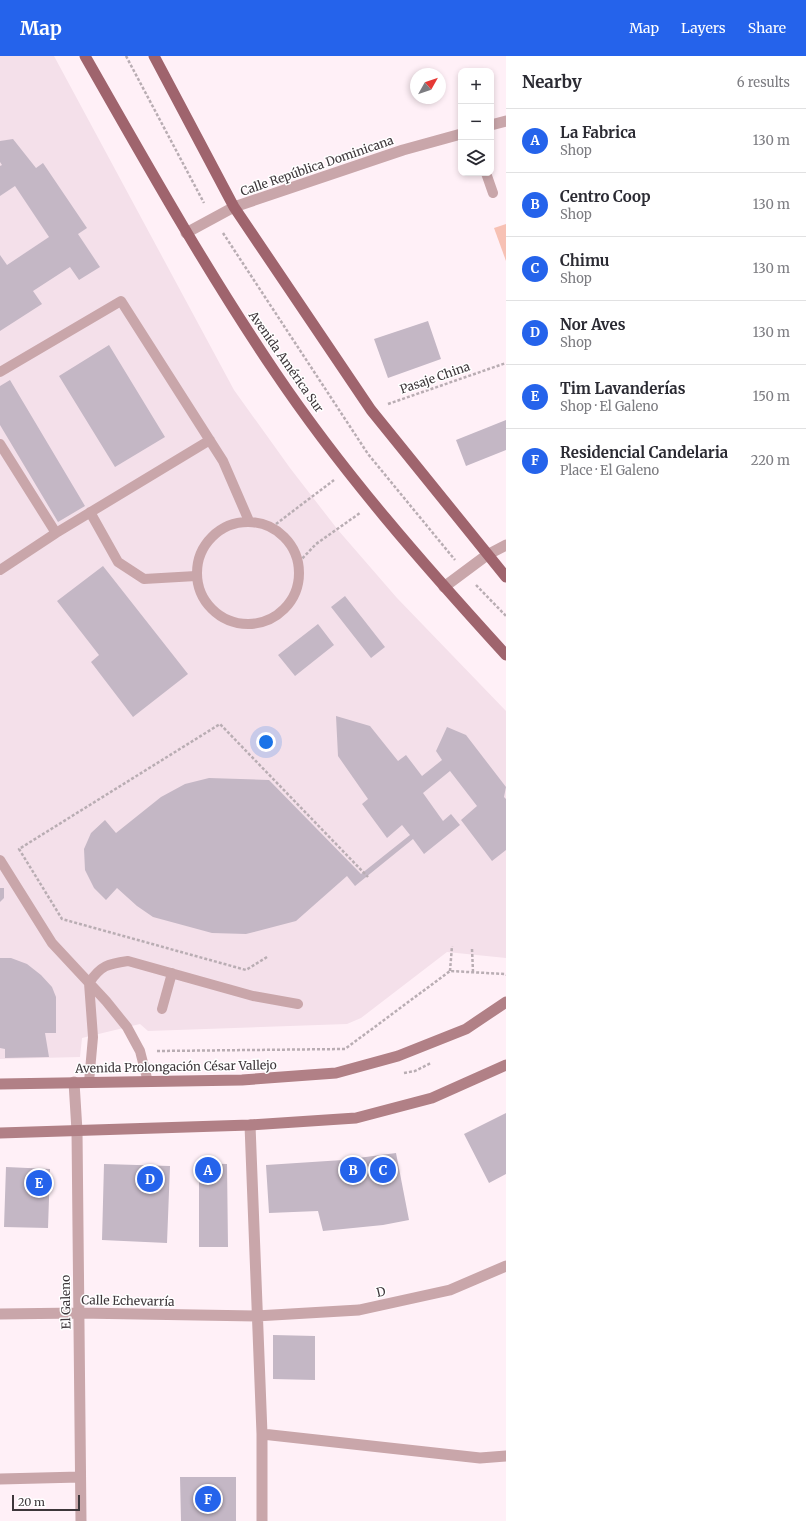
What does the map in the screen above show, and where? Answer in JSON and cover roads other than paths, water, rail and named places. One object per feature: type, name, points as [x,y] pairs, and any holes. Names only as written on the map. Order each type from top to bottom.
[{"type":"main road","name":"Avenida América Sur","points":[[85,56],[186,233],[276,373],[373,503],[444,587],[506,655]]},
{"type":"main road","points":[[154,56],[234,207],[371,410],[506,577]]},
{"type":"main road","name":"Avenida Prolongación César Vallejo","points":[[0,1084],[242,1080],[336,1073],[398,1056],[466,1029],[506,1002]]},
{"type":"main road","points":[[0,1133],[250,1125],[356,1118],[432,1098],[506,1065]]},
{"type":"street","points":[[494,124],[506,121]]},
{"type":"street","name":"Calle República Dominicana","points":[[186,233],[234,207],[403,150],[458,135]]},
{"type":"street","points":[[444,587],[487,555],[506,545]]},
{"type":"street","name":"El Galeno","points":[[74,1082],[78,1131],[81,1521]]},
{"type":"street","points":[[250,1125],[256,1316],[262,1434],[262,1521]]},
{"type":"street","name":"D","points":[[256,1316],[359,1310],[450,1290],[506,1266]]},
{"type":"street","name":"Calle Echevarría","points":[[0,1314],[79,1313],[256,1316]]},
{"type":"street","points":[[262,1434],[480,1458],[506,1456]]},
{"type":"street","points":[[0,1478],[80,1477]]},
{"type":"lane","points":[[487,176],[493,193]]},
{"type":"lane","points":[[0,372],[121,301],[223,461],[249,521]]},
{"type":"lane","points":[[0,570],[56,533],[210,440]]},
{"type":"lane","points":[[0,444],[56,533]]},
{"type":"lane","points":[[90,512],[118,562],[144,579],[196,576]]},
{"type":"lane","points":[[249,521],[272,527],[290,542],[299,562],[299,583],[290,603],[275,617],[255,624],[234,622],[216,612],[202,596],[196,576],[199,555],[210,537],[228,525],[249,521]]},
{"type":"lane","points":[[0,860],[52,943],[89,983],[127,1028],[140,1051],[148,1082]]},
{"type":"lane","points":[[90,1082],[93,1036],[89,983],[97,971],[109,964],[128,961],[253,996],[298,1004]]},
{"type":"lane","points":[[162,1009],[172,973]]},
{"type":"place","name":"La Fabrica","points":[[208,1170]]},
{"type":"place","name":"Centro Coop","points":[[353,1170]]},
{"type":"place","name":"Chimu","points":[[383,1170]]},
{"type":"place","name":"Nor Aves","points":[[150,1179]]},
{"type":"place","name":"Tim Lavanderías","points":[[39,1183]]},
{"type":"place","name":"Residencial Candelaria","points":[[208,1499]]}]
